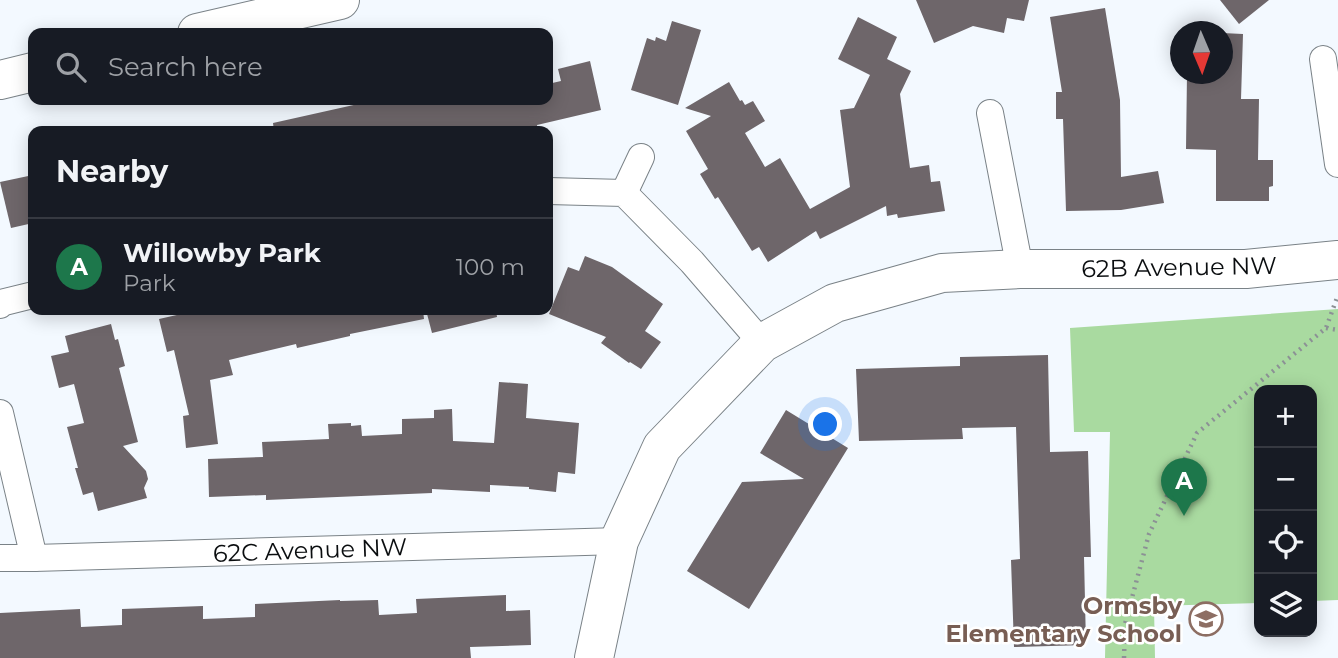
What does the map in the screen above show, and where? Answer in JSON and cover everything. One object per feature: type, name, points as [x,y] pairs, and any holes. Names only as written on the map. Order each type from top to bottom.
[{"type":"street","points":[[219,28],[340,0]]},
{"type":"street","points":[[1322,59],[1338,164]]},
{"type":"street","points":[[0,80],[28,73]]},
{"type":"street","points":[[990,113],[1020,268]]},
{"type":"street","points":[[624,193],[641,158]]},
{"type":"street","points":[[553,191],[624,193],[692,262],[762,343]]},
{"type":"street","name":"62B Avenue NW","points":[[594,658],[619,541],[662,447],[762,343],[835,303],[942,273],[1020,268],[1246,269],[1338,260]]},
{"type":"street","points":[[0,304],[28,296]]},
{"type":"street","points":[[0,413],[34,558]]},
{"type":"street","name":"62C Avenue NW","points":[[0,558],[619,541]]},
{"type":"path","points":[[1124,658],[1125,624],[1149,534],[1196,433],[1326,328],[1338,295]]},
{"type":"path","points":[[1326,328],[1338,330]]},
{"type":"green space","points":[[1338,309],[1338,600],[1317,601],[1317,385],[1254,385],[1254,603],[1154,606],[1155,658],[1105,658],[1110,432],[1074,432],[1070,328]]},
{"type":"building","points":[[916,0],[1029,0],[1024,21],[1007,18],[1004,33],[973,26],[934,43]]},
{"type":"building","points":[[1220,0],[1269,0],[1239,24]]},
{"type":"building","points":[[1105,8],[1120,100],[1121,177],[1158,171],[1164,203],[1121,210],[1066,211],[1063,119],[1056,119],[1056,92],[1062,92],[1050,17]]},
{"type":"building","points":[[858,17],[897,37],[887,59],[911,71],[900,94],[910,168],[929,165],[931,182],[940,181],[945,211],[898,218],[897,214],[887,216],[886,206],[820,239],[816,231],[768,262],[759,247],[752,251],[700,174],[708,169],[686,131],[711,116],[685,108],[729,82],[745,105],[753,101],[765,121],[745,133],[765,167],[780,158],[810,209],[850,187],[840,110],[854,108],[870,75],[838,59]]},
{"type":"building","points":[[672,21],[701,30],[678,105],[631,90],[647,38],[655,41],[656,37],[666,41]]},
{"type":"building","points":[[1233,34],[1243,34],[1241,99],[1259,99],[1258,160],[1273,160],[1273,186],[1269,187],[1269,201],[1216,201],[1216,150],[1186,149],[1187,84],[1233,84]]},
{"type":"building","points":[[590,61],[601,110],[537,126],[273,126],[273,123],[354,105],[553,105],[553,83],[561,81],[558,69]]},
{"type":"building","points":[[28,176],[28,224],[11,228],[0,182]]},
{"type":"building","points":[[585,256],[612,267],[663,304],[645,331],[661,342],[641,369],[601,343],[606,337],[551,315],[553,304],[568,267],[579,271]]},
{"type":"building","points":[[177,315],[424,315],[424,319],[297,348],[296,344],[229,360],[233,375],[210,380],[218,444],[186,448],[183,416],[189,415],[174,350],[167,352],[159,319]]},
{"type":"building","points":[[427,315],[497,315],[497,317],[432,333]]},
{"type":"building","points":[[111,324],[125,366],[119,368],[138,442],[123,446],[146,471],[148,479],[144,488],[147,498],[98,511],[93,492],[83,495],[67,427],[84,423],[74,384],[59,388],[51,356],[69,352],[65,336]]},
{"type":"building","points":[[1048,355],[1050,452],[1088,451],[1091,557],[1084,557],[1086,645],[1014,647],[1011,560],[1020,559],[1016,427],[962,428],[963,439],[859,441],[856,369],[960,366],[960,357]]},
{"type":"building","points":[[499,382],[528,384],[526,418],[579,423],[575,474],[558,472],[556,492],[529,487],[490,485],[490,492],[432,489],[432,493],[266,500],[266,495],[209,497],[208,459],[263,457],[262,442],[329,439],[328,424],[361,425],[362,436],[402,434],[402,419],[434,418],[434,410],[452,409],[453,441],[494,443]]},
{"type":"building","points":[[786,410],[848,448],[749,609],[687,571],[742,482],[804,479],[760,453]]},
{"type":"building","points":[[506,595],[506,611],[530,610],[531,645],[470,647],[471,658],[0,658],[0,613],[80,609],[81,627],[122,625],[122,609],[203,606],[203,619],[255,617],[255,604],[378,600],[379,615],[417,613],[416,599]]},
{"type":"place","name":"Willowby Park","points":[[1184,516]]},
{"type":"place","name":"Ormsby Elementary School","points":[[1206,619]]}]
